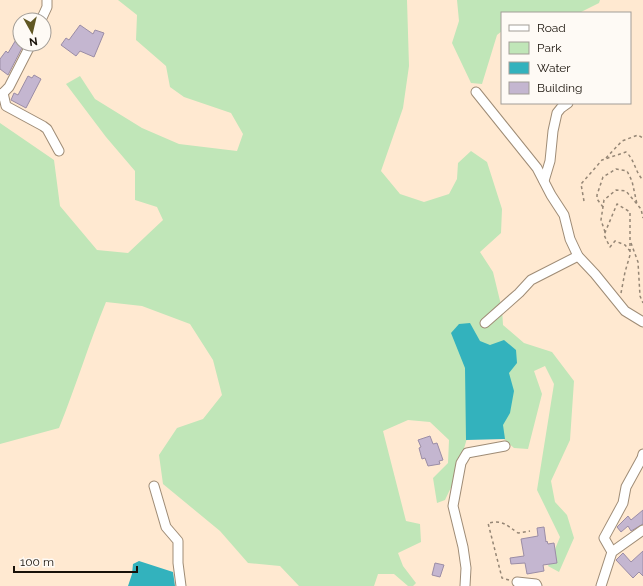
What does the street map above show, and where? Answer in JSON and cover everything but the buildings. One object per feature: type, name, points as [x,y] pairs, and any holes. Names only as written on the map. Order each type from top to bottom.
[{"type":"street","points":[[45,12],[47,7],[47,0]]},
{"type":"street","points":[[27,52],[9,87],[2,94],[6,106],[43,126],[59,151]]},
{"type":"street","points":[[476,92],[537,168],[550,195],[564,215],[570,239],[578,256],[625,310],[643,322]]},
{"type":"street","points":[[544,181],[550,161],[553,131],[557,113],[567,104]]},
{"type":"street","points":[[485,323],[519,293],[531,280],[578,256]]},
{"type":"street","points":[[465,586],[466,568],[463,547],[453,506],[461,463],[467,453],[505,446]]},
{"type":"street","points":[[612,552],[604,538],[612,526],[623,503],[626,487],[643,454]]},
{"type":"street","points":[[154,486],[166,527],[178,541],[178,563],[181,586]]},
{"type":"street","points":[[602,586],[612,552],[643,530]]},
{"type":"street","points":[[517,582],[536,584],[537,586]]},
{"type":"path","points":[[584,201],[581,184],[602,160],[605,159],[622,141],[638,135],[643,138]]},
{"type":"path","points":[[605,159],[626,152],[632,158],[643,180]]},
{"type":"path","points":[[603,207],[597,199],[597,195],[604,177],[616,169],[627,171],[632,181],[637,204]]},
{"type":"path","points":[[630,251],[625,245],[615,241],[610,247],[604,235],[605,232],[601,220],[604,200],[616,190],[626,190],[641,209],[643,218]]},
{"type":"path","points":[[605,232],[617,204],[630,212],[630,251],[620,300]]},
{"type":"path","points":[[630,242],[638,262],[640,296],[643,303]]},
{"type":"path","points":[[517,582],[502,578],[488,523],[498,522],[506,524],[518,533],[530,531]]},
{"type":"green space","points":[[118,0],[407,0],[409,66],[403,108],[381,171],[400,194],[424,202],[449,194],[457,179],[458,163],[471,151],[487,162],[502,209],[501,233],[480,252],[493,272],[502,309],[503,325],[524,343],[552,352],[574,381],[570,440],[551,481],[555,502],[567,515],[574,538],[559,572],[548,566],[560,537],[537,490],[554,384],[545,366],[534,371],[542,394],[528,449],[514,448],[496,432],[473,418],[455,479],[445,500],[437,503],[433,478],[448,463],[449,440],[430,422],[408,420],[383,431],[406,521],[420,524],[421,542],[398,553],[403,566],[416,583],[413,586],[408,586],[394,574],[378,574],[374,586],[299,586],[280,566],[248,563],[220,531],[163,484],[159,455],[177,428],[203,419],[222,395],[213,360],[190,324],[142,306],[106,302],[59,428],[0,444],[0,123],[54,160],[60,206],[97,250],[128,253],[163,220],[157,207],[135,200],[135,171],[106,137],[66,84],[80,76],[95,99],[142,128],[179,144],[237,151],[243,134],[231,113],[184,97],[170,87],[166,66],[136,40],[137,15]]},
{"type":"green space","points":[[457,0],[600,0],[599,3],[581,12],[501,12],[501,32],[497,35],[482,84],[471,83],[452,43],[459,21]]},
{"type":"water","points":[[470,323],[480,341],[490,345],[504,340],[516,350],[517,363],[509,373],[514,391],[510,413],[503,425],[505,439],[466,440],[465,368],[451,333],[459,324]]},
{"type":"water","points":[[139,561],[173,572],[175,586],[128,586],[132,574],[133,564]]}]
